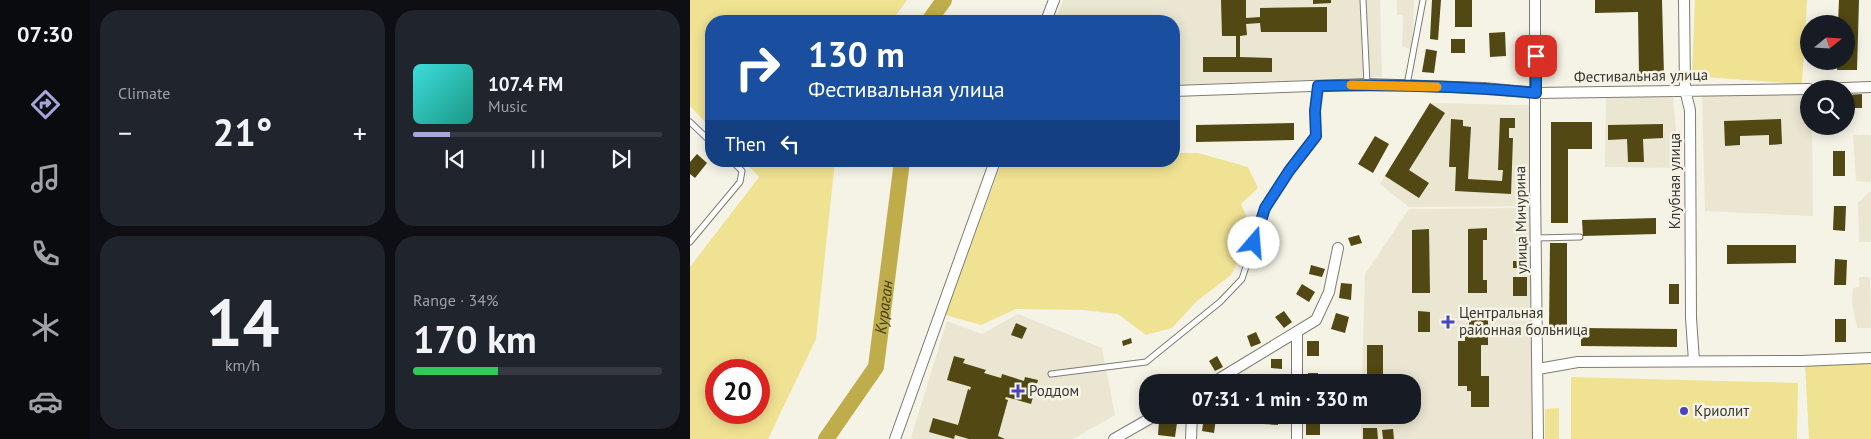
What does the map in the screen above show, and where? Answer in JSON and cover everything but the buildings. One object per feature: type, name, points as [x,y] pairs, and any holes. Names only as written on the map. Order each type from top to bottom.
[{"type":"street","points":[[1048,15],[1054,0]]},
{"type":"street","name":"улица Мичурина","points":[[1535,0],[1538,439]]},
{"type":"street","name":"Клубная улица","points":[[1684,0],[1685,90],[1690,110],[1691,318],[1694,361]]},
{"type":"street","name":"Фестивальная улица","points":[[1180,91],[1367,84],[1484,88],[1536,93],[1800,89]]},
{"type":"street","points":[[1855,88],[1871,87]]},
{"type":"street","points":[[895,439],[993,167]]},
{"type":"street","points":[[1227,374],[1297,334],[1316,320],[1329,292],[1338,248]]},
{"type":"street","points":[[1297,334],[1297,374]]},
{"type":"street","points":[[1538,370],[1578,362],[1801,361],[1871,358]]},
{"type":"street","points":[[1114,439],[1140,424]]},
{"type":"street","points":[[1191,439],[1192,424]]},
{"type":"street","points":[[1297,424],[1297,439]]},
{"type":"lane","points":[[1363,0],[1367,84]]},
{"type":"lane","points":[[1407,86],[1423,0]]},
{"type":"lane","points":[[1051,374],[1146,362],[1220,302],[1242,279],[1265,208],[1289,171],[1316,136],[1315,111],[1318,86]]},
{"type":"lane","points":[[690,122],[705,136]]},
{"type":"lane","points":[[690,242],[740,182],[742,171],[738,167]]},
{"type":"lane","points":[[1536,238],[1580,238]]},
{"type":"shaded area","points":[[690,0],[907,0],[896,15],[705,15],[705,122],[690,106]]},
{"type":"shaded area","points":[[1063,0],[1380,0],[1382,77],[1180,86],[1180,15],[1057,15]]},
{"type":"shaded area","points":[[1397,0],[1414,0],[1412,49],[1402,47],[1403,15],[1397,15]]},
{"type":"shaded area","points":[[1695,0],[1807,0],[1806,15],[1800,15],[1800,70],[1803,70],[1800,84],[1692,76]]},
{"type":"shaded area","points":[[1800,94],[1800,135],[1812,135],[1813,216],[1705,211],[1702,95]]},
{"type":"shaded area","points":[[1673,96],[1679,168],[1605,167],[1606,97]]},
{"type":"shaded area","points":[[1430,103],[1530,105],[1530,206],[1409,207],[1380,184]]},
{"type":"shaded area","points":[[1853,135],[1871,135],[1871,182],[1856,181]]},
{"type":"shaded area","points":[[1180,153],[1198,153],[1248,167],[1258,188],[1241,204],[1253,233],[1231,275],[1197,301],[1172,328],[1146,335],[1118,314],[1083,310],[1016,309],[981,325],[945,315],[1000,167],[1180,167]]},
{"type":"shaded area","points":[[750,167],[834,167],[816,339],[768,439],[690,439],[690,267],[759,177]]},
{"type":"shaded area","points":[[1871,192],[1871,242],[1859,242],[1858,203]]},
{"type":"shaded area","name":"Центральная районная больница","points":[[1531,208],[1534,439],[1361,439],[1361,424],[1421,424],[1421,374],[1362,374],[1365,274],[1409,209]]},
{"type":"shaded area","points":[[1859,277],[1870,277],[1871,328],[1857,328],[1852,302],[1853,288],[1859,287]]},
{"type":"shaded area","name":"Роддом","points":[[1018,314],[1102,348],[1115,415],[1073,439],[911,438],[947,321],[982,334]]},
{"type":"shaded area","points":[[1871,361],[1871,439],[1809,439],[1805,364]]},
{"type":"shaded area","name":"Криолит","points":[[1571,377],[1798,383],[1797,439],[1571,439]]},
{"type":"shaded area","points":[[1559,408],[1559,439],[1545,439],[1545,409]]},
{"type":"waterway","name":"Кураган","points":[[933,15],[944,0]]},
{"type":"waterway","name":"Кураган","points":[[826,439],[876,367],[901,167]]},
{"type":"slow traffic","points":[[1351,85],[1437,87]]},
{"type":"place","name":"Центральная районная больница","points":[[1448,322]]},
{"type":"place","name":"Роддом","points":[[1018,391]]},
{"type":"place","name":"Криолит","points":[[1684,411]]},
{"type":"route","points":[[1254,243],[1265,208],[1289,171],[1316,136],[1315,111],[1318,86],[1367,84],[1484,88],[1536,93],[1536,56]]}]
